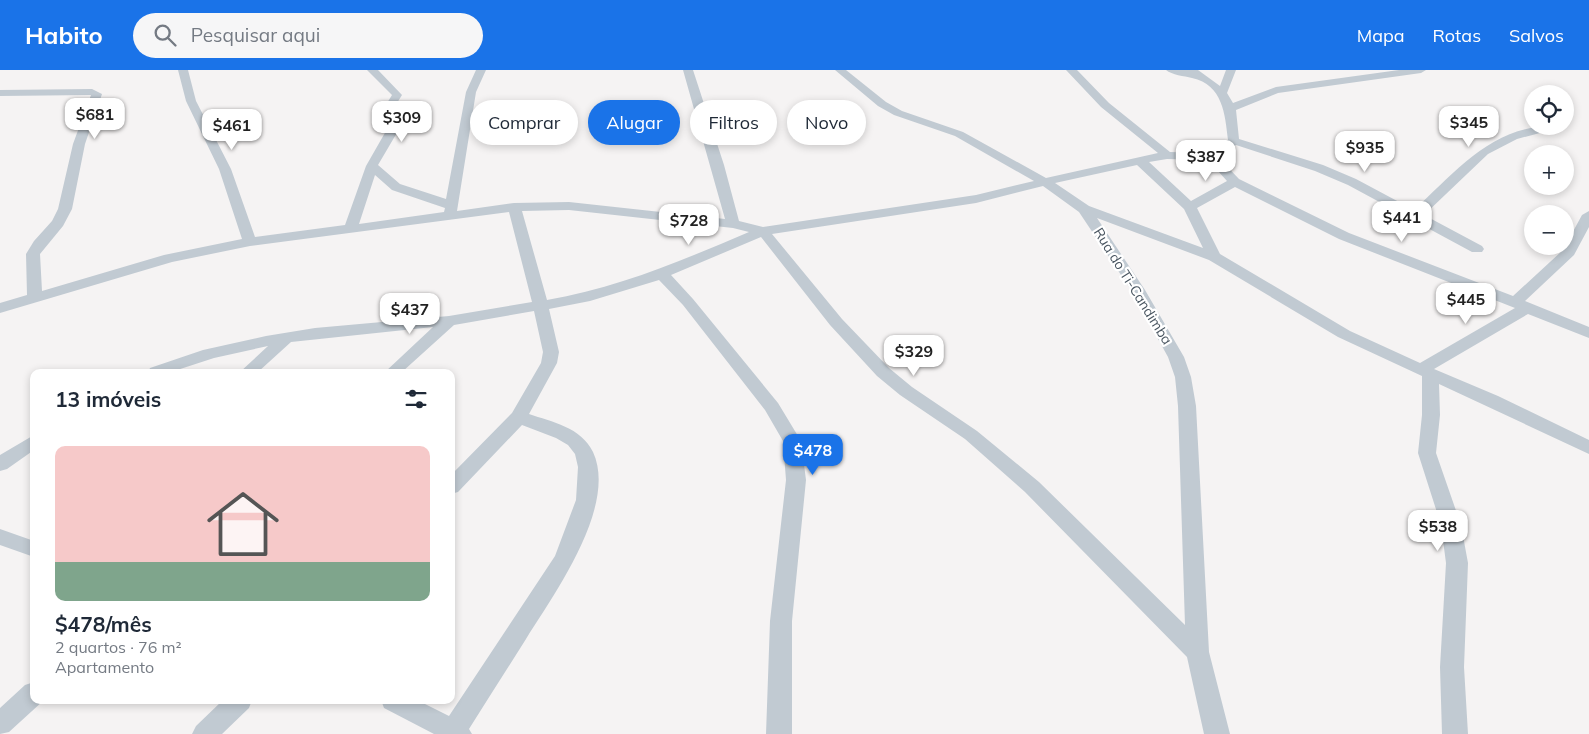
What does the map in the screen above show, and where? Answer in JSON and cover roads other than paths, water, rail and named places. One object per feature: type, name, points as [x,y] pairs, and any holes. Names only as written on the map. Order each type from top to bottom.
[{"type":"street","points":[[183,70],[191,101],[225,169],[250,242]]},
{"type":"street","points":[[350,228],[372,166],[392,131],[384,120],[384,116],[397,95],[372,70]]},
{"type":"street","points":[[450,210],[471,92],[480,70]]},
{"type":"street","points":[[688,70],[699,111],[725,186],[733,224]]},
{"type":"street","name":"Rua do Ti-Candimba","points":[[840,70],[877,100],[898,113],[959,134],[1046,183],[1084,209],[1138,290],[1176,357],[1183,377],[1187,406],[1197,652],[1217,734]]},
{"type":"street","points":[[1071,70],[1105,105],[1167,155]]},
{"type":"street","points":[[1171,70],[1196,73],[1222,94],[1230,108],[1234,141]]},
{"type":"street","points":[[1222,94],[1231,70]]},
{"type":"street","points":[[1230,108],[1276,90],[1421,70]]},
{"type":"street","points":[[0,93],[32,91],[92,92],[97,94],[78,144],[65,210],[58,223],[38,244],[33,254],[35,296]]},
{"type":"street","points":[[1417,215],[1484,152],[1513,136],[1524,133]]},
{"type":"street","points":[[165,369],[209,354],[315,332],[449,321],[541,307],[606,293],[662,274],[763,231],[960,202],[1167,155],[1211,157],[1234,141]]},
{"type":"street","points":[[1234,141],[1319,168],[1417,215],[1477,249]]},
{"type":"street","points":[[1211,157],[1235,182],[1338,233],[1589,333]]},
{"type":"street","points":[[1140,161],[1190,206],[1214,258]]},
{"type":"street","points":[[372,166],[396,187],[450,210]]},
{"type":"street","points":[[1190,206],[1235,182]]},
{"type":"street","points":[[0,308],[148,263],[250,242],[350,228],[450,210],[569,206],[733,224],[763,231],[836,322],[882,372],[906,391],[971,435],[1032,487],[1197,652]]},
{"type":"street","points":[[455,483],[519,417],[549,363],[551,352],[541,307],[514,207]]},
{"type":"street","points":[[1084,209],[1214,258],[1344,334],[1425,372],[1492,400],[1589,448]]},
{"type":"street","points":[[1425,372],[1521,306],[1569,252],[1589,215]]},
{"type":"street","points":[[662,274],[688,302],[772,407],[792,441],[796,480],[780,622],[779,734]]},
{"type":"street","points":[[396,369],[449,321]]},
{"type":"street","points":[[251,369],[286,338]]},
{"type":"street","points":[[1425,372],[1431,415],[1427,454],[1451,525],[1457,563],[1452,667],[1455,734]]},
{"type":"street","points":[[401,704],[456,733],[564,560],[577,532],[586,501],[587,464],[585,455],[577,442],[564,433],[519,417]]},
{"type":"street","points":[[0,464],[30,444]]},
{"type":"street","points":[[0,537],[30,545]]},
{"type":"street","points":[[0,724],[30,697]]},
{"type":"street","points":[[205,734],[236,704]]}]
